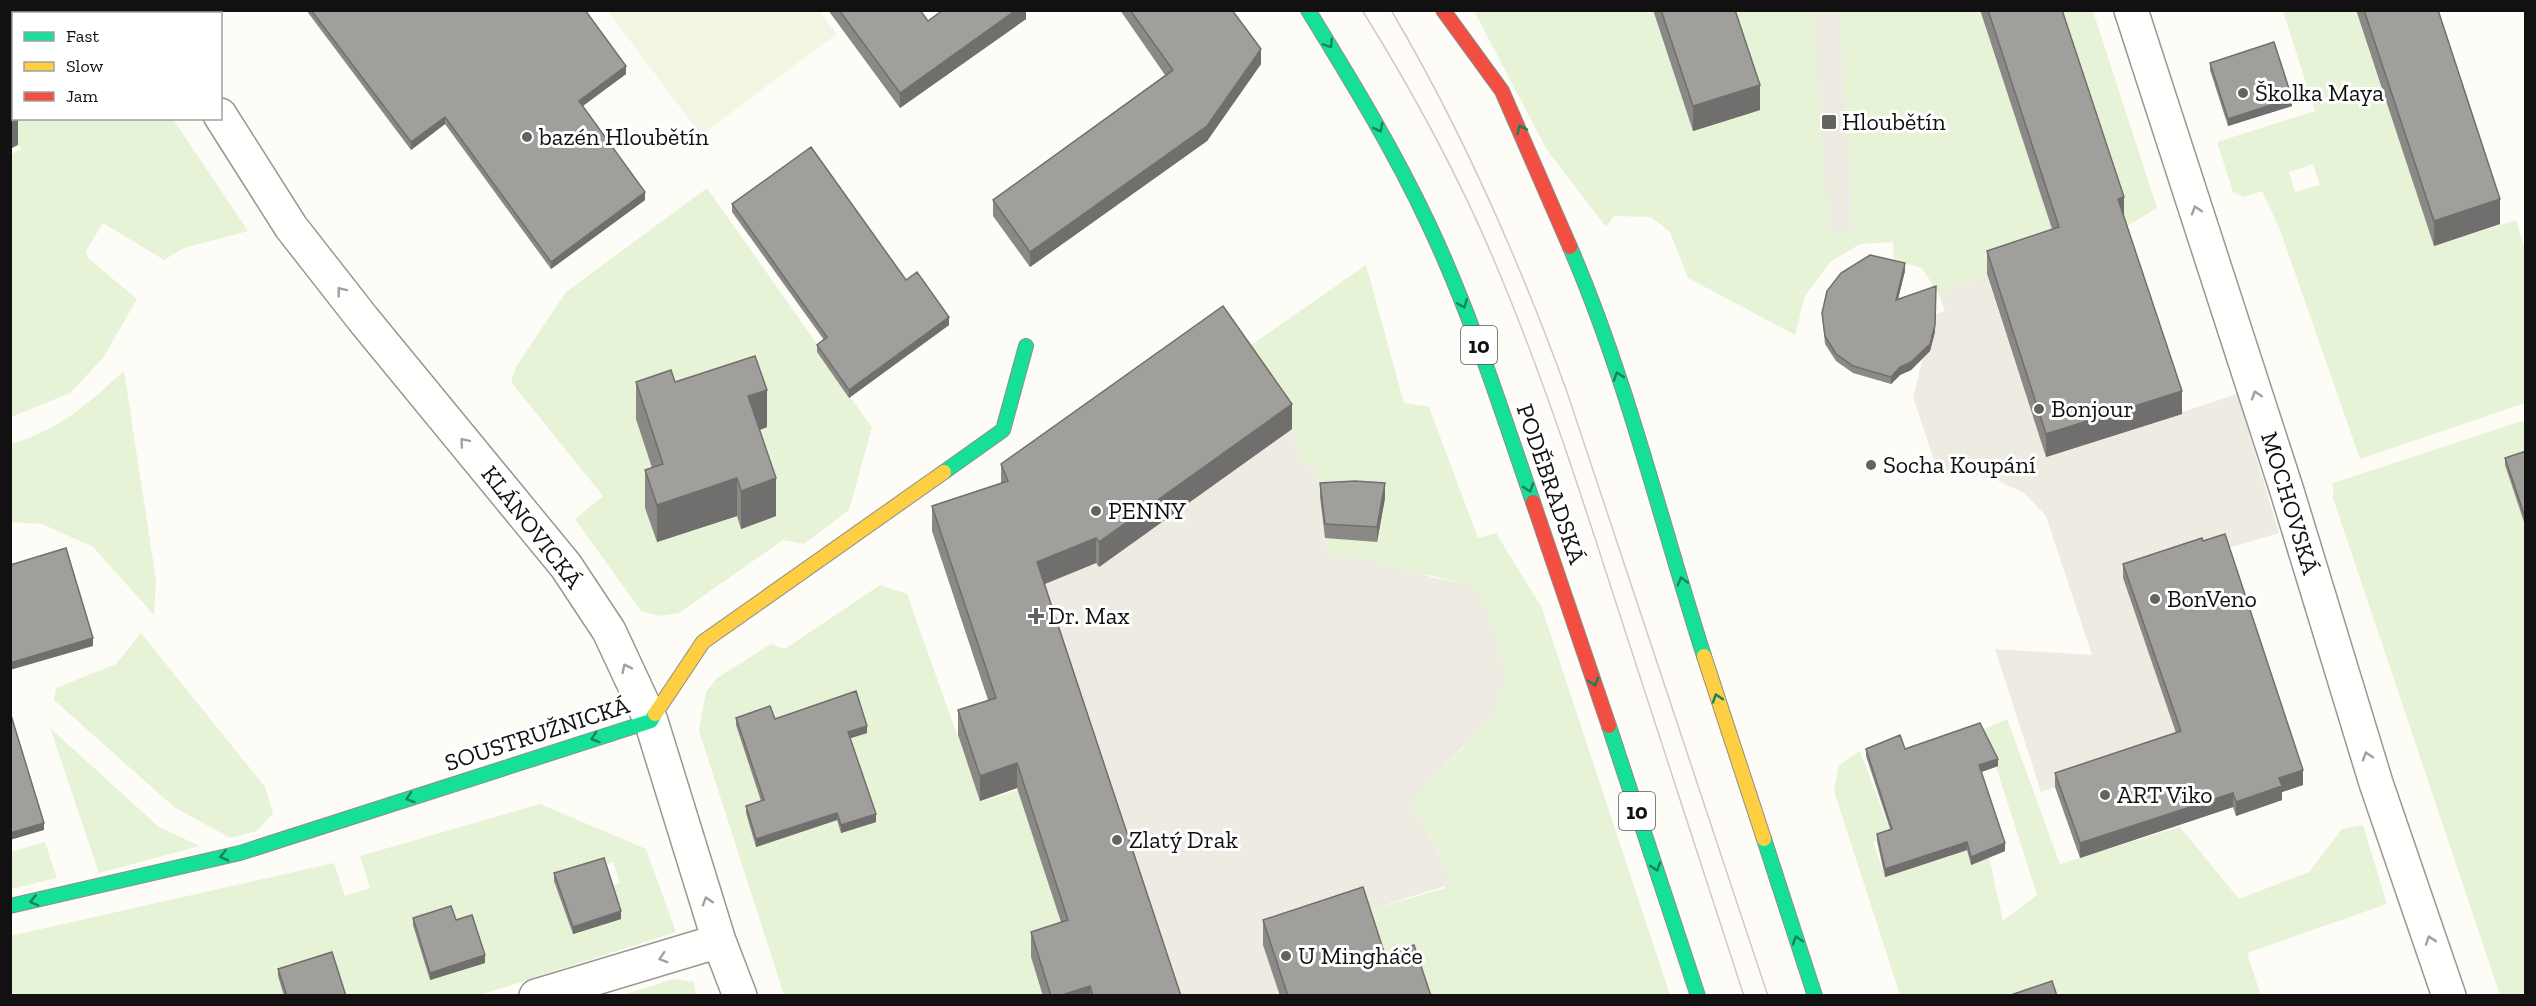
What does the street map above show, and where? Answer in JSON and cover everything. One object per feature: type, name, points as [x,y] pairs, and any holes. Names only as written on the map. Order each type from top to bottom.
[{"type":"main road","name":"PODĚBRADSKÁ","points":[[1308,10],[1377,123],[1429,225],[1474,331],[1565,594],[1698,996]]},
{"type":"main road","points":[[1443,10],[1502,91],[1588,288],[1638,431],[1698,637],[1815,996]]},
{"type":"main road","name":"SOUSTRUŽNICKÁ","points":[[10,906],[240,853],[651,721],[703,642],[1003,430],[1026,346]]},
{"type":"street","name":"MOCHOVSKÁ","points":[[2131,10],[2287,491],[2376,783],[2449,996]]},
{"type":"street","name":"KLÁNOVICKÁ","points":[[222,118],[291,228],[566,566],[609,631],[651,721],[719,941],[740,996]]},
{"type":"street","points":[[536,996],[719,941]]},
{"type":"green space","points":[[11,11],[121,11],[12,12],[12,120],[174,120],[248,231],[184,248],[164,260],[103,223],[86,251],[88,258],[137,299],[103,358],[70,393],[11,417],[10,155],[21,149],[11,131]]},
{"type":"green space","points":[[608,11],[819,11],[837,34],[701,135]]},
{"type":"green space","points":[[1474,11],[1653,11],[1693,131],[1727,11],[1980,11],[2057,242],[2054,11],[2093,11],[2157,208],[2121,230],[1938,293],[1922,268],[1894,260],[1893,242],[1860,244],[1830,262],[1805,296],[1795,335],[1688,278],[1670,232],[1651,217],[1614,216],[1606,227],[1547,150]]},
{"type":"green space","points":[[2283,11],[2356,11],[2434,246],[2516,220],[2525,250],[2525,403],[2360,459],[2280,230],[2262,191],[2243,197],[2233,192],[2217,142],[2315,111]],"holes":[[[2313,164],[2320,185],[2295,192],[2289,172]]]},
{"type":"green space","points":[[707,188],[819,347],[817,352],[872,427],[849,510],[804,544],[783,540],[679,613],[660,616],[641,611],[575,519],[603,496],[511,382],[516,367],[566,292]],"holes":[[[755,393],[737,516],[657,542],[663,502]]]},
{"type":"green space","points":[[1366,265],[1404,403],[1429,407],[1478,538],[1496,533],[1542,608],[1670,995],[1422,995],[1385,980],[1363,912],[1445,888],[1440,861],[1442,856],[1410,804],[1468,743],[1474,585],[1327,555],[1325,538],[1377,541],[1320,497],[1317,470],[1299,460],[1292,429],[1244,350]]},
{"type":"green space","points":[[124,371],[156,580],[154,615],[93,547],[42,524],[11,522],[11,444],[44,431],[72,415]]},
{"type":"green space","points":[[2525,420],[2525,458],[2505,465],[2526,528],[2525,995],[2500,995],[2333,498],[2333,483]]},
{"type":"green space","points":[[880,585],[907,594],[981,802],[1018,790],[1070,946],[1044,995],[784,995],[699,731],[706,692],[717,678],[771,644],[785,649]],"holes":[[[856,699],[848,739],[841,833],[837,820],[764,807]]]},
{"type":"green space","points":[[141,633],[265,787],[273,813],[257,831],[230,838],[174,807],[54,700],[56,688],[116,664]]},
{"type":"green space","points":[[2007,719],[2060,864],[2180,827],[2239,899],[2309,872],[2342,829],[2363,825],[2387,904],[2247,953],[2261,995],[1900,995],[1834,791],[1839,765],[1860,751],[1892,836],[1873,842],[1885,876],[1967,850],[1970,862],[1989,856],[2003,921],[2037,895],[1984,729]]},
{"type":"green space","points":[[50,728],[159,827],[200,846],[99,873]]},
{"type":"green space","points":[[540,804],[646,849],[676,932],[477,996],[344,995],[317,956],[303,961],[305,968],[284,995],[11,995],[10,936],[334,863],[345,896],[370,888],[360,856]],"holes":[[[613,862],[620,883],[611,887],[555,881]]]},
{"type":"green space","points":[[45,842],[57,878],[11,889],[11,852]]},
{"type":"green space","points":[[674,979],[694,982],[696,995],[623,995]]},
{"type":"shaded area","points":[[1839,12],[1854,231],[1829,233],[1814,14]]},
{"type":"shaded area","points":[[1987,276],[2046,457],[2237,394],[2279,533],[2123,579],[2181,746],[2041,792],[1995,649],[2092,655],[2046,516],[2024,493],[1986,475],[1939,475],[1913,397],[1923,358],[1930,348],[1935,332],[1936,314],[1945,311],[1938,293]]},
{"type":"shaded area","points":[[1292,429],[1299,460],[1317,470],[1327,555],[1365,559],[1435,578],[1474,585],[1498,638],[1504,676],[1495,713],[1410,804],[1442,857],[1440,861],[1451,884],[1363,912],[1280,995],[1172,995],[1037,587],[1096,563],[1099,566]]},
{"type":"building","name":"bazén Hloubětín","points":[[311,10],[585,10],[626,66],[579,101],[645,192],[551,262],[445,117],[411,142]]},
{"type":"building","points":[[839,10],[920,10],[928,21],[943,10],[1016,10],[900,93]]},
{"type":"building","points":[[1130,10],[1232,10],[1261,49],[1207,126],[1030,252],[993,200],[1173,70]]},
{"type":"building","points":[[1661,10],[1735,10],[1760,85],[1693,106]]},
{"type":"building","points":[[1988,10],[2062,10],[2124,197],[2118,199],[2182,391],[2046,434],[1987,251],[2059,227]]},
{"type":"building","points":[[2364,10],[2438,10],[2500,199],[2434,221]]},
{"type":"building","points":[[2274,42],[2292,98],[2228,119],[2210,63]]},
{"type":"building","points":[[10,107],[12,120],[18,120],[10,124]]},
{"type":"building","points":[[811,147],[906,280],[917,272],[949,317],[849,390],[817,345],[827,337],[732,204]]},
{"type":"building","points":[[1870,255],[1905,263],[1896,300],[1936,286],[1935,325],[1930,344],[1911,362],[1900,367],[1891,377],[1853,366],[1836,354],[1825,336],[1822,313],[1827,291],[1841,273]]},
{"type":"building","points":[[1223,306],[1292,404],[1099,542],[1096,538],[1037,562],[1181,996],[1093,996],[1090,986],[1059,996],[1051,996],[1031,932],[1068,920],[1017,763],[980,776],[958,710],[996,698],[932,506],[1008,481],[1001,464]]},
{"type":"building","points":[[755,356],[767,390],[748,396],[776,478],[741,491],[737,478],[657,505],[645,470],[663,464],[636,382],[671,370],[675,382]]},
{"type":"building","points":[[2526,451],[2526,520],[2505,458]]},
{"type":"building","points":[[1355,481],[1385,483],[1377,527],[1325,524],[1320,483]]},
{"type":"building","points":[[2225,534],[2303,770],[2279,778],[2282,786],[2236,802],[2233,793],[2080,843],[2055,773],[2181,731],[2123,564],[2202,538],[2203,541]]},
{"type":"building","points":[[66,548],[93,638],[10,663],[10,565]]},
{"type":"building","points":[[856,691],[867,726],[848,732],[876,814],[841,825],[837,813],[756,839],[746,806],[764,800],[736,718],[770,706],[775,719]]},
{"type":"building","points":[[10,712],[44,823],[10,833]]},
{"type":"building","points":[[1980,723],[1998,759],[1979,765],[2005,843],[1971,857],[1967,842],[1885,869],[1877,834],[1892,829],[1866,749],[1900,735],[1905,749]]},
{"type":"building","points":[[604,858],[621,911],[573,927],[554,873]]},
{"type":"building","points":[[1363,887],[1385,955],[1414,945],[1431,996],[1288,996],[1263,920]]},
{"type":"building","points":[[451,906],[456,920],[472,915],[485,955],[430,973],[413,918]]},
{"type":"building","points":[[332,952],[346,996],[287,996],[278,969]]},
{"type":"building","points":[[2052,981],[2057,996],[2008,996]]},
{"type":"tram line","points":[[1362,10],[1417,103],[1451,167],[1482,232],[1530,349],[1589,520],[1744,996]]},
{"type":"tram line","points":[[1391,10],[1466,150],[1509,245],[1549,343],[1768,996]]},
{"type":"traffic: fast","points":[[1308,10],[1387,142],[1429,225],[1472,327],[1533,502]]},
{"type":"traffic: fast","points":[[1570,247],[1626,398],[1704,656]]},
{"type":"traffic: fast","points":[[944,472],[1003,430],[1026,346]]},
{"type":"traffic: fast","points":[[10,906],[240,853],[651,721],[655,714]]},
{"type":"traffic: fast","points":[[1609,726],[1698,996]]},
{"type":"traffic: fast","points":[[1764,839],[1815,996]]},
{"type":"traffic: slow","points":[[655,714],[703,642],[944,472]]},
{"type":"traffic: slow","points":[[1704,656],[1764,839]]},
{"type":"traffic: jam","points":[[1443,10],[1502,91],[1570,247]]},
{"type":"traffic: jam","points":[[1533,502],[1609,726]]},
{"type":"place","name":"Školka Maya","points":[[2243,93]]},
{"type":"place","name":"Hloubětín","points":[[1829,122]]},
{"type":"place","name":"bazén Hloubětín","points":[[527,137]]},
{"type":"place","name":"Bonjour","points":[[2039,409]]},
{"type":"place","name":"Socha Koupání","points":[[1871,465]]},
{"type":"place","name":"PENNY","points":[[1096,511]]},
{"type":"place","name":"BonVeno","points":[[2155,599]]},
{"type":"place","name":"Dr. Max","points":[[1036,616]]},
{"type":"place","name":"ART Viko","points":[[2105,795]]},
{"type":"place","name":"Zlatý Drak","points":[[1117,840]]},
{"type":"place","name":"U Mingháče","points":[[1286,956]]}]
